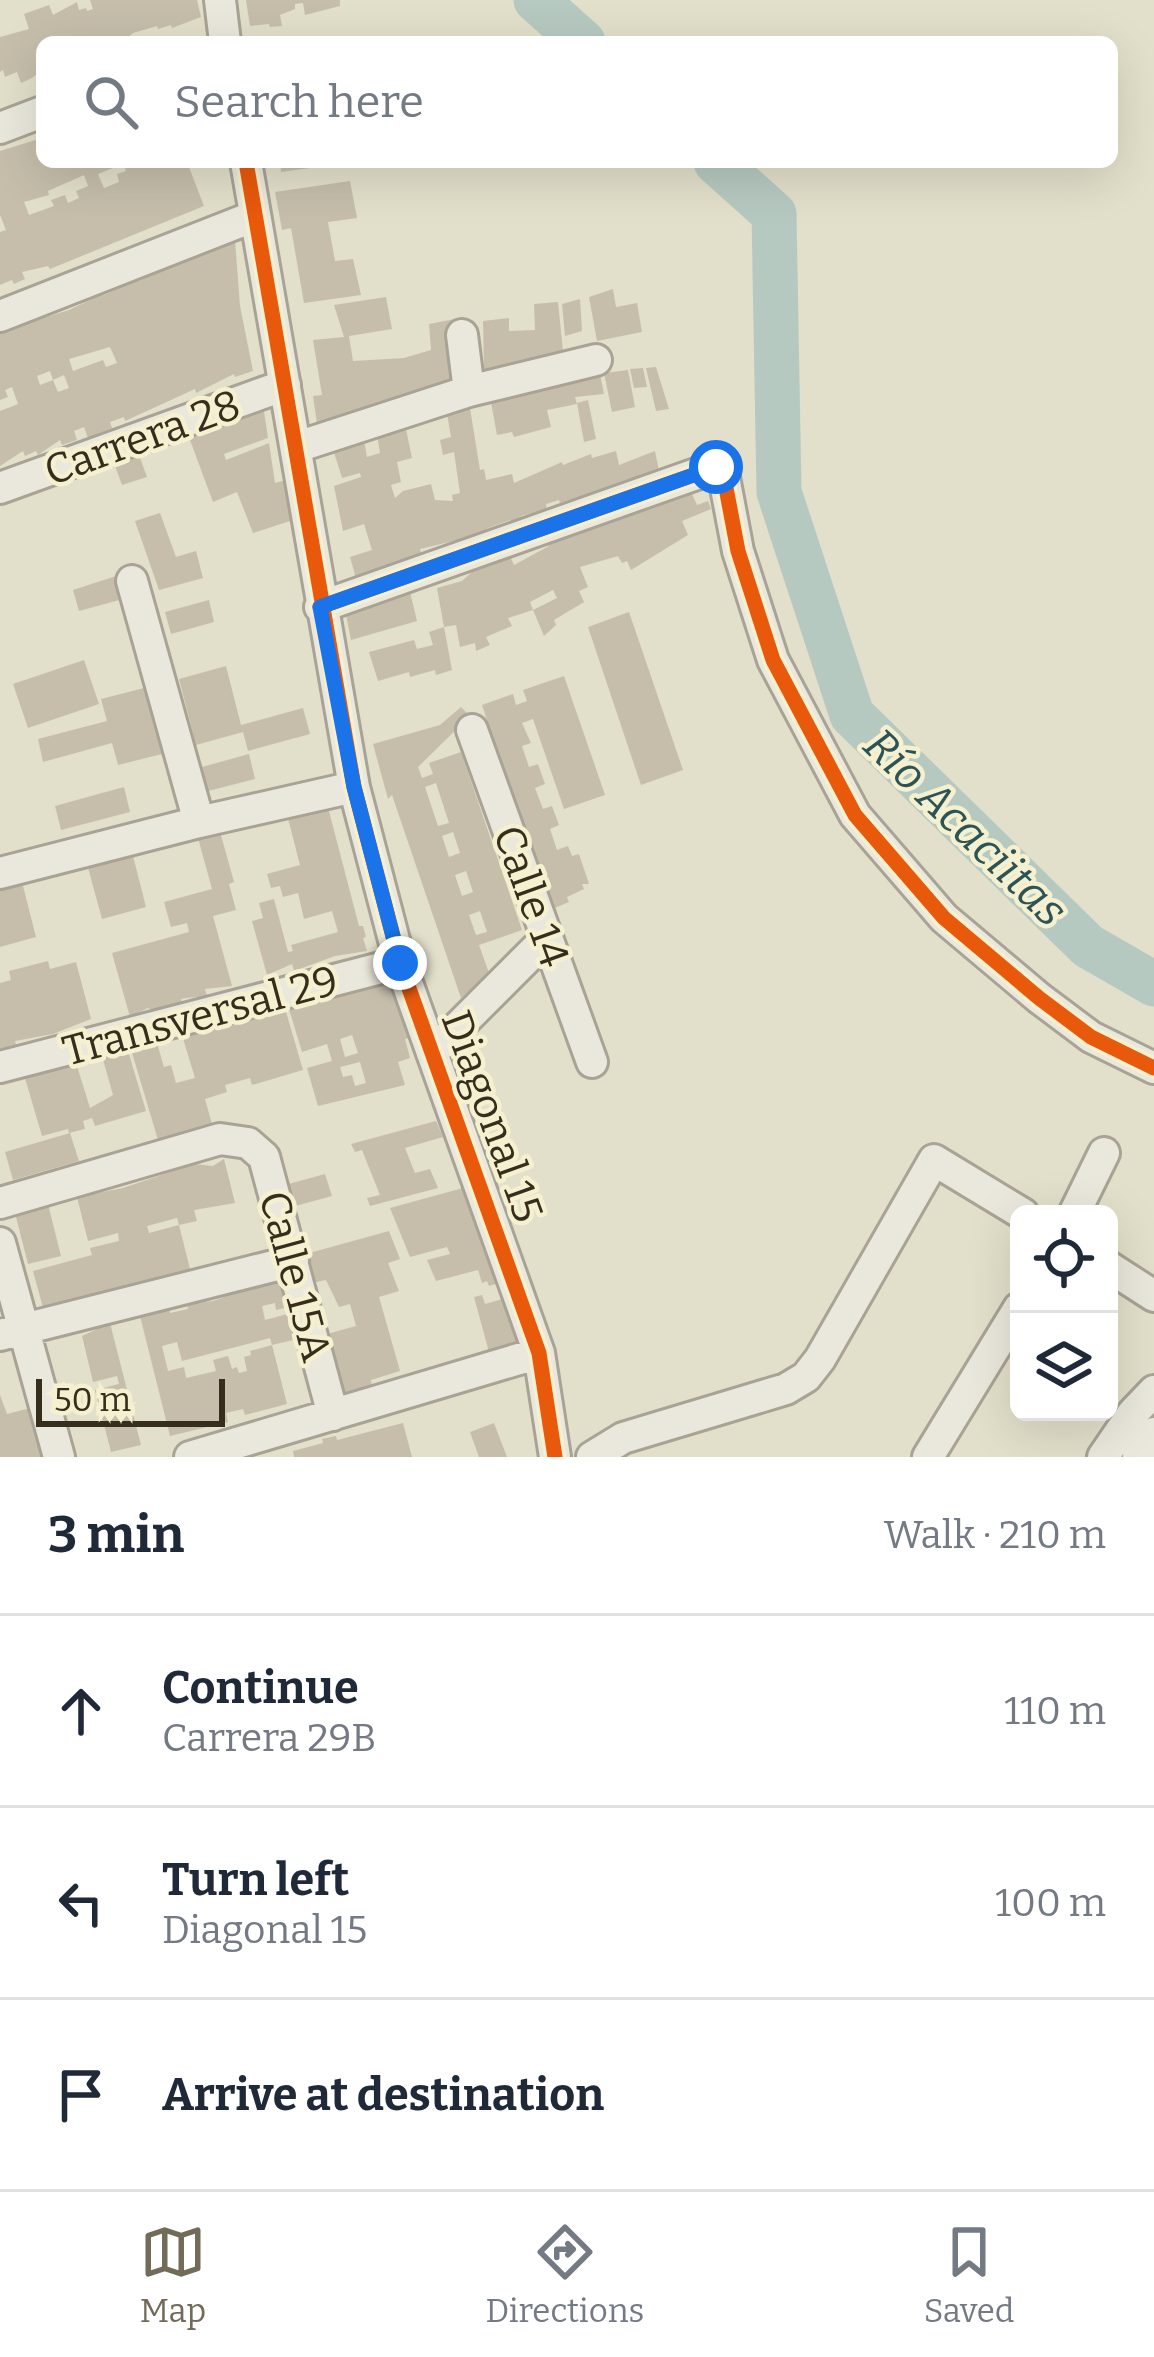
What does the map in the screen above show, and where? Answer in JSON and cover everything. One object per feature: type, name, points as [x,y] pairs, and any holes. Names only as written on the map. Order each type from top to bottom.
[{"type":"street","points":[[220,0],[223,36]]},
{"type":"street","points":[[0,128],[36,114]]},
{"type":"street","name":"Diagonal 15","points":[[247,168],[354,787],[400,963],[539,1353],[555,1457]]},
{"type":"street","points":[[0,316],[255,216]]},
{"type":"street","points":[[462,335],[469,391]]},
{"type":"street","points":[[297,447],[469,391],[596,360]]},
{"type":"street","name":"Carrera 28","points":[[0,488],[285,385]]},
{"type":"street","points":[[320,607],[709,467],[722,472],[738,550],[773,660],[855,814],[944,918],[1091,1037],[1154,1068]]},
{"type":"street","points":[[132,581],[199,822]]},
{"type":"street","name":"Calle 14","points":[[472,730],[592,1062]]},
{"type":"street","points":[[0,873],[354,787]]},
{"type":"street","points":[[432,1053],[547,938]]},
{"type":"street","name":"Transversal 29","points":[[0,1067],[400,963]]},
{"type":"street","name":"Calle 15A","points":[[0,1203],[220,1139],[248,1143],[263,1157],[333,1414]]},
{"type":"street","points":[[1078,1205],[1104,1154]]},
{"type":"street","points":[[592,1457],[623,1438],[786,1389],[806,1377],[934,1160],[1010,1206]]},
{"type":"street","points":[[0,1243],[12,1332],[59,1457]]},
{"type":"street","points":[[12,1332],[292,1261]]},
{"type":"street","points":[[1118,1274],[1154,1296]]},
{"type":"street","points":[[928,1457],[1016,1313]]},
{"type":"street","points":[[190,1457],[539,1353]]},
{"type":"street","points":[[1103,1457],[1154,1391]]},
{"type":"street","points":[[1138,1457],[1154,1432]]},
{"type":"building","points":[[90,0],[197,0],[201,17],[130,36],[36,36],[36,75],[21,83],[17,72],[5,77],[0,72],[0,37],[29,29],[24,14],[49,5],[53,15],[77,2],[79,10],[93,9]]},
{"type":"building","points":[[246,0],[340,0],[340,6],[305,15],[303,3],[295,4],[295,9],[280,15],[282,26],[250,26]]},
{"type":"building","points":[[36,140],[36,168],[113,168],[98,174],[104,188],[119,182],[117,174],[125,168],[189,168],[204,206],[50,269],[22,272],[25,279],[0,285],[0,232],[6,230],[0,215],[0,151]],"holes":[[[84,175],[88,186],[76,191],[79,198],[68,203],[65,195],[51,200],[54,206],[29,215],[24,202],[49,195],[48,191]]]},
{"type":"building","points":[[350,181],[357,218],[328,222],[335,261],[353,259],[361,295],[304,303],[291,228],[282,230],[275,192]]},
{"type":"building","points":[[235,240],[240,306],[253,371],[234,374],[196,393],[195,389],[125,421],[124,417],[110,422],[112,428],[88,438],[84,427],[74,431],[77,440],[62,445],[60,440],[38,455],[36,451],[25,456],[23,451],[0,466],[0,411],[18,404],[12,387],[5,390],[8,397],[0,400],[0,331],[69,310],[102,291],[104,295],[112,287],[142,280],[141,276]],"holes":[[[110,347],[117,363],[106,367],[103,360],[73,371],[69,359]],[[50,371],[53,380],[40,385],[37,376]],[[64,375],[69,388],[58,392],[53,380]]]},
{"type":"building","points":[[613,289],[616,307],[637,303],[642,332],[597,341],[589,297]]},
{"type":"building","points":[[386,297],[392,329],[349,336],[353,361],[404,358],[431,350],[429,324],[455,319],[458,382],[317,424],[313,396],[322,395],[313,340],[344,337],[334,305]]},
{"type":"building","points":[[580,299],[582,331],[565,336],[562,304]]},
{"type":"building","points":[[558,302],[564,361],[484,369],[483,321],[509,318],[509,331],[535,330],[534,304]]},
{"type":"building","points":[[656,367],[669,409],[656,411],[646,368]]},
{"type":"building","points":[[643,368],[647,387],[634,388],[630,369]]},
{"type":"building","points":[[628,370],[635,407],[612,412],[604,373]]},
{"type":"building","points":[[600,374],[604,394],[575,397],[577,404],[547,410],[551,427],[514,437],[512,432],[497,435],[490,397]]},
{"type":"building","points":[[588,400],[596,439],[584,442],[577,403]]},
{"type":"building","points":[[469,402],[480,470],[484,469],[486,480],[512,474],[514,483],[562,462],[616,451],[619,465],[655,451],[659,471],[546,504],[547,510],[496,525],[486,529],[487,533],[420,549],[423,560],[357,582],[350,557],[372,550],[364,524],[343,531],[334,486],[361,477],[360,473],[342,478],[332,446],[363,434],[367,457],[380,453],[376,429],[390,424],[391,432],[406,429],[412,458],[397,462],[401,482],[391,485],[395,498],[403,491],[431,484],[435,500],[453,501],[452,495],[460,493],[454,452],[443,455],[440,440],[451,437],[446,408]]},
{"type":"building","points":[[263,405],[268,438],[224,454],[226,460],[269,443],[275,483],[286,480],[293,520],[253,533],[237,492],[213,502],[187,432]]},
{"type":"building","points":[[139,455],[147,477],[122,485],[114,463]]},
{"type":"building","points":[[690,490],[697,505],[708,501],[711,509],[682,521],[688,535],[631,570],[618,556],[580,567],[588,587],[579,591],[584,602],[554,620],[556,625],[544,636],[533,610],[508,618],[512,626],[486,637],[490,645],[476,651],[475,643],[460,647],[456,625],[444,627],[437,588],[462,581],[497,560],[511,558],[514,565],[549,546],[549,541]],"holes":[[[553,590],[557,598],[533,610],[530,602]]]},
{"type":"building","points":[[160,513],[176,557],[196,551],[203,578],[159,590],[135,521]]},
{"type":"building","points":[[116,576],[123,599],[79,611],[73,590]]},
{"type":"building","points":[[410,592],[417,621],[351,640],[345,610]]},
{"type":"building","points":[[209,600],[214,622],[171,634],[165,612]]},
{"type":"building","points":[[629,612],[683,770],[641,785],[588,627]]},
{"type":"building","points":[[444,627],[452,670],[410,677],[409,672],[378,681],[369,652],[414,640],[417,649],[433,645],[429,632]]},
{"type":"building","points":[[84,660],[99,704],[28,728],[13,684]]},
{"type":"building","points":[[226,666],[241,725],[303,708],[310,734],[248,751],[243,732],[196,745],[179,679]]},
{"type":"building","points":[[564,676],[605,795],[564,809],[533,719],[522,723],[531,743],[522,746],[529,767],[538,764],[545,784],[535,788],[543,809],[552,806],[559,825],[550,829],[557,850],[568,846],[572,856],[579,854],[589,884],[567,897],[569,902],[550,910],[482,705],[513,694],[516,705],[527,701],[523,690]]},
{"type":"building","points":[[148,687],[162,754],[118,765],[112,743],[43,762],[38,739],[107,721],[101,699]]},
{"type":"building","points":[[461,707],[470,716],[418,767],[422,778],[433,774],[429,763],[461,752],[522,930],[479,945],[489,973],[461,998],[392,795],[388,799],[373,744],[440,725]],"holes":[[[436,783],[449,823],[438,826],[425,787]],[[453,832],[460,853],[449,857],[442,836]],[[466,871],[473,892],[462,896],[455,875]],[[480,911],[487,932],[476,935],[469,915]]]},
{"type":"building","points":[[249,754],[255,779],[208,791],[202,767]]},
{"type":"building","points":[[124,787],[130,812],[61,830],[55,806]]},
{"type":"building","points":[[325,796],[367,951],[335,956],[294,971],[292,964],[267,975],[252,921],[263,918],[259,903],[274,899],[288,952],[293,951],[291,945],[338,932],[332,911],[304,919],[298,893],[283,897],[280,886],[271,888],[267,874],[300,865],[285,807]]},
{"type":"building","points":[[219,828],[234,882],[229,884],[236,910],[213,916],[232,986],[205,989],[207,996],[181,999],[182,1003],[154,1011],[148,1008],[130,1017],[112,953],[189,932],[187,923],[171,927],[164,902],[212,889],[198,838]]},
{"type":"building","points":[[132,852],[146,907],[102,919],[87,864]]},
{"type":"building","points":[[22,882],[36,937],[0,947],[0,887]]},
{"type":"building","points":[[48,961],[50,969],[76,962],[91,1019],[53,1034],[15,1041],[17,1048],[0,1053],[0,983],[11,980],[9,971]]},
{"type":"building","points":[[389,973],[409,1038],[405,1039],[410,1058],[398,1062],[405,1085],[318,1106],[307,1068],[332,1061],[327,1044],[302,1052],[285,996]],"holes":[[[352,1035],[358,1053],[345,1057],[340,1039]],[[360,1062],[366,1083],[355,1086],[352,1075],[343,1077],[340,1067]]]},
{"type":"building","points":[[284,1005],[303,1070],[252,1085],[250,1078],[225,1085],[227,1092],[205,1099],[212,1124],[158,1140],[130,1046],[157,1043],[164,1067],[171,1065],[176,1083],[195,1078],[182,1035],[209,1031],[206,1023]]},
{"type":"building","points":[[125,1041],[146,1111],[95,1126],[92,1118],[83,1121],[85,1129],[42,1136],[22,1068],[73,1053],[90,1108],[113,1095],[100,1049]]},
{"type":"building","points":[[436,1121],[443,1137],[405,1148],[415,1173],[430,1169],[438,1188],[370,1206],[367,1198],[380,1195],[362,1150],[355,1152],[351,1144]]},
{"type":"building","points":[[70,1133],[79,1161],[13,1180],[5,1152]]},
{"type":"building","points":[[224,1159],[235,1203],[194,1210],[197,1221],[179,1225],[192,1277],[45,1315],[33,1271],[92,1255],[90,1248],[119,1241],[118,1233],[88,1241],[77,1197],[123,1188],[194,1164],[213,1166]],"holes":[[[177,1218],[179,1225],[149,1233],[147,1226]]]},
{"type":"building","points":[[325,1174],[332,1196],[288,1208],[285,1185]]},
{"type":"building","points":[[463,1188],[499,1283],[482,1283],[478,1270],[436,1281],[427,1260],[450,1254],[447,1247],[410,1257],[390,1208]]},
{"type":"building","points":[[47,1200],[61,1256],[28,1264],[14,1209]]},
{"type":"building","points":[[389,1231],[400,1259],[388,1263],[399,1291],[379,1297],[400,1371],[371,1380],[372,1386],[341,1394],[327,1334],[356,1326],[350,1304],[339,1307],[326,1280],[312,1283],[302,1255]]},
{"type":"building","points":[[286,1276],[293,1306],[276,1310],[275,1303],[262,1306],[265,1320],[295,1312],[301,1338],[272,1345],[287,1404],[245,1415],[243,1409],[226,1413],[228,1422],[170,1436],[140,1316],[188,1309],[187,1304],[213,1301]],"holes":[[[270,1338],[272,1345],[244,1357],[247,1371],[232,1369],[228,1356],[213,1360],[216,1371],[186,1378],[184,1367],[168,1371],[162,1346],[177,1342],[182,1361]]]},
{"type":"building","points":[[482,1295],[485,1304],[506,1298],[518,1343],[489,1352],[474,1297]]},
{"type":"building","points":[[110,1323],[141,1445],[111,1452],[95,1390],[119,1384],[117,1376],[93,1382],[82,1336]]},
{"type":"building","points":[[0,1395],[7,1414],[38,1406],[51,1457],[0,1457]]},
{"type":"building","points":[[403,1423],[412,1457],[294,1457],[293,1451],[323,1443],[322,1439],[336,1436],[337,1440]]},
{"type":"building","points":[[494,1423],[507,1457],[479,1457],[470,1432]]},
{"type":"waterway","name":"Río Acaciitas","points":[[536,0],[576,36]]},
{"type":"waterway","name":"Río Acaciitas","points":[[723,168],[774,214],[779,492],[852,715],[1088,946],[1154,984]]},
{"type":"cycle path","points":[[247,168],[354,787],[400,963],[539,1353],[555,1457]]},
{"type":"cycle path","points":[[320,607],[716,467],[723,472],[738,551],[773,660],[855,815],[944,918],[1091,1037],[1154,1068]]},
{"type":"route","points":[[400,963],[354,787],[320,607],[716,467]]}]
